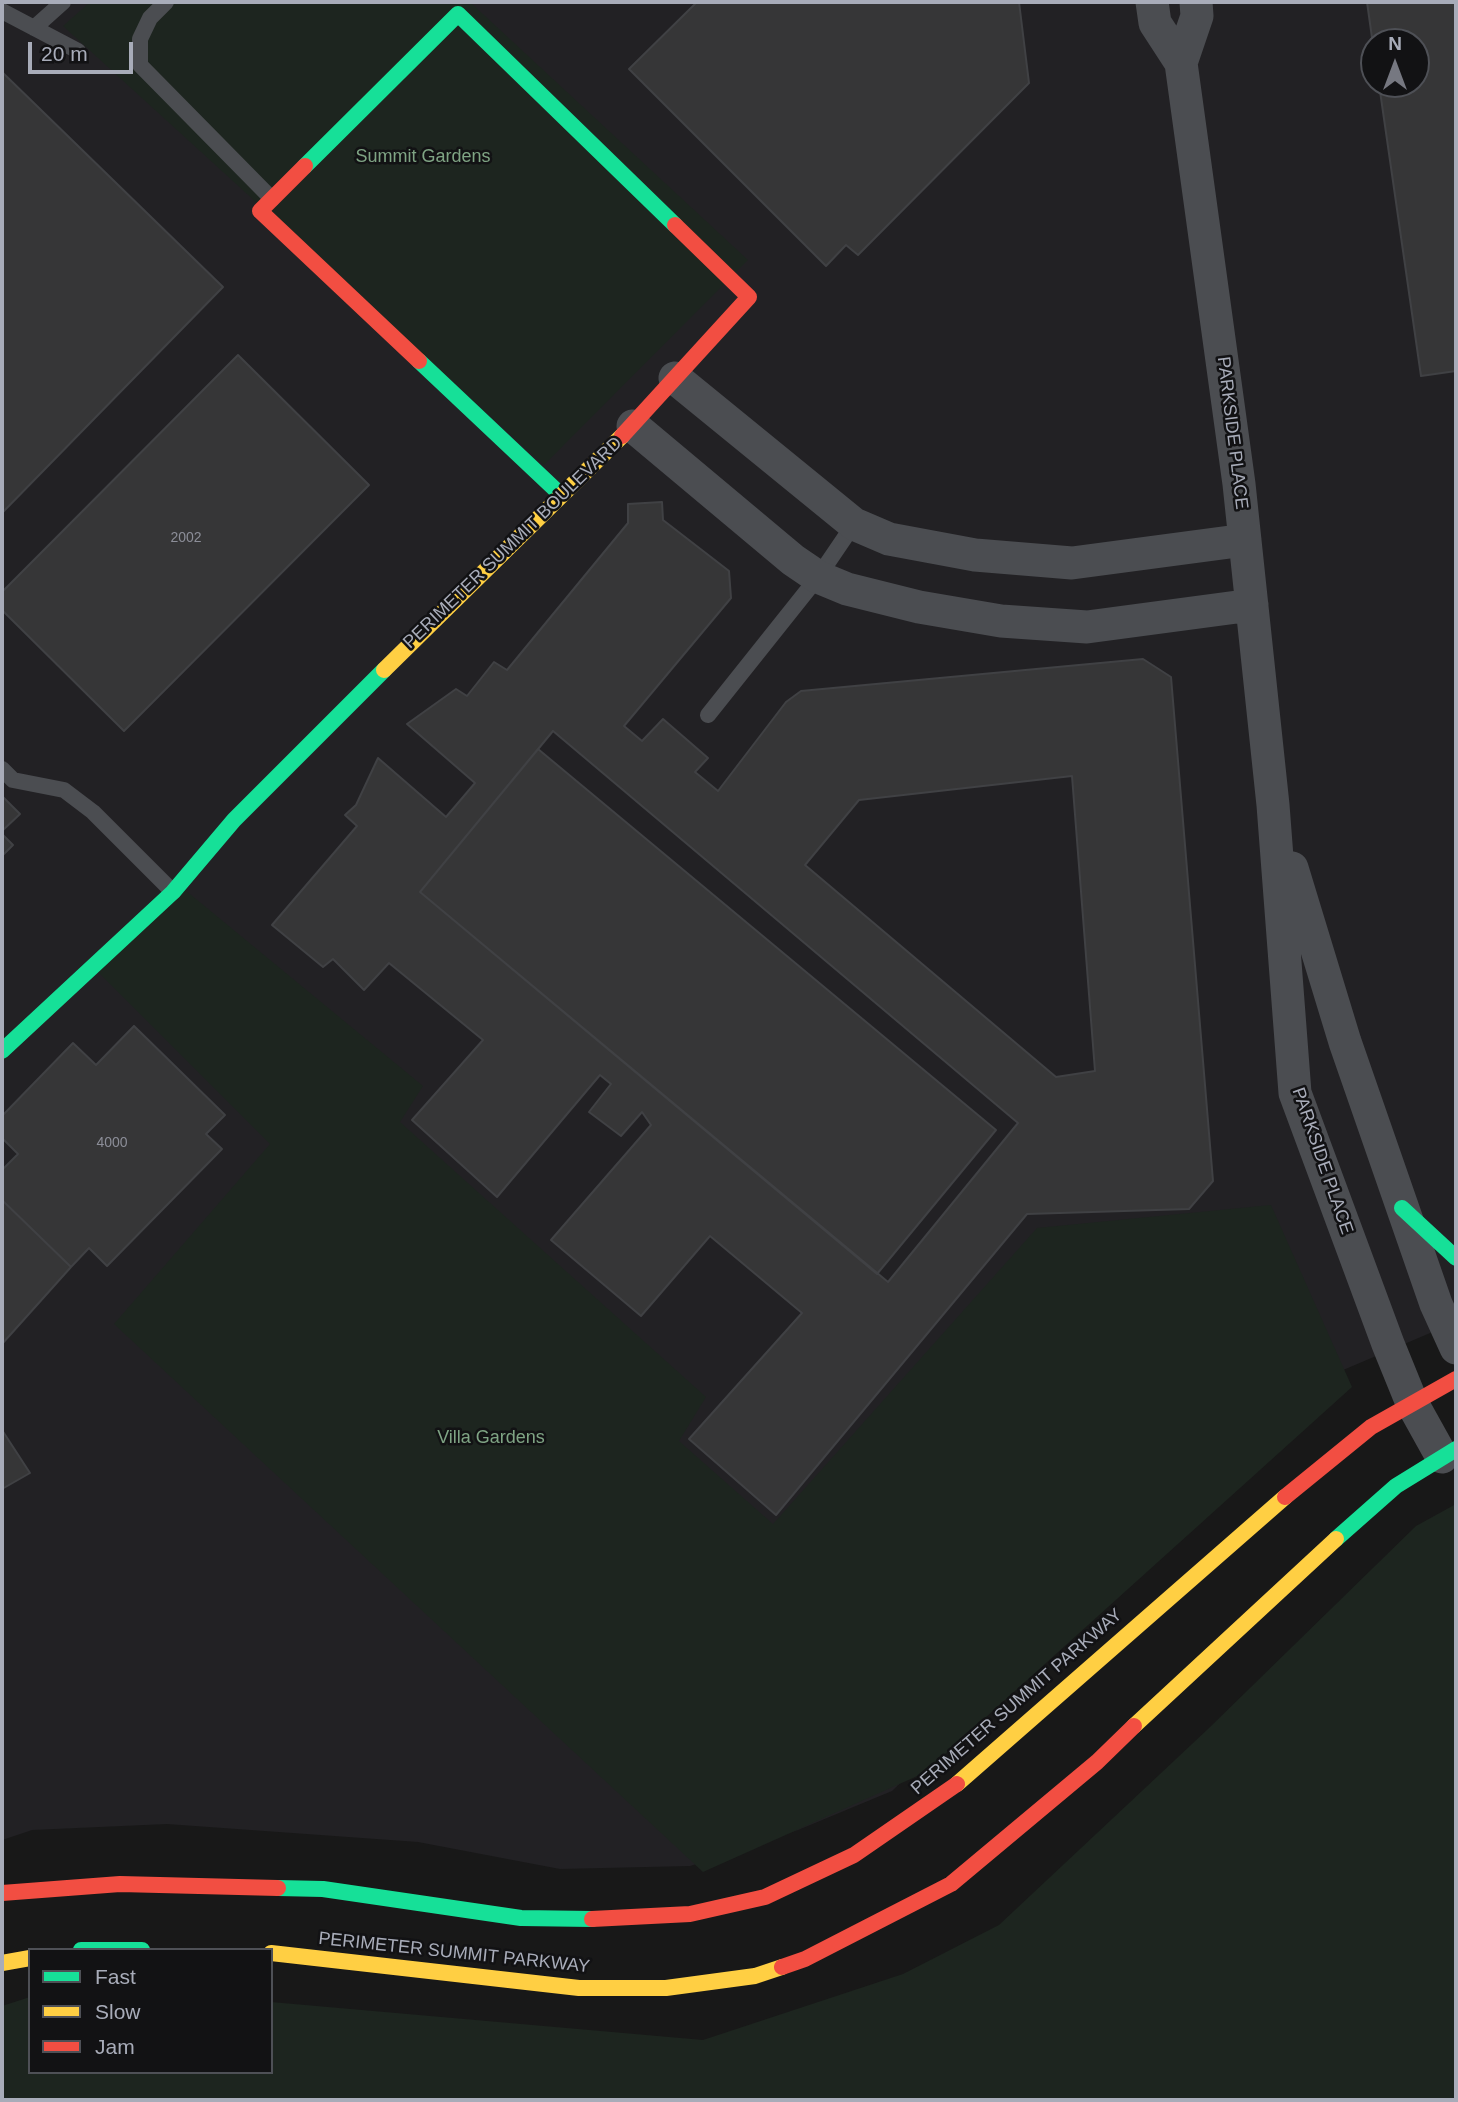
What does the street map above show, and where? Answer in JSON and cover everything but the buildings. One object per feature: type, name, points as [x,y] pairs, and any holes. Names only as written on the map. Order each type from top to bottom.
[{"type":"main road","points":[[560,494],[260,211],[458,14],[749,297],[633,426]]},
{"type":"main road","name":"PERIMETER SUMMIT BOULEVARD","points":[[2,1051],[173,892],[234,820],[560,494],[633,426]]},
{"type":"main road","points":[[1402,1208],[1456,1258]]},
{"type":"main road","name":"PERIMETER SUMMIT PARKWAY","points":[[2,1893],[120,1884],[323,1889],[521,1918],[620,1919],[690,1914],[765,1897],[854,1855],[945,1795],[1252,1523],[1371,1427],[1456,1380]]},
{"type":"main road","name":"PERIMETER SUMMIT PARKWAY","points":[[273,1953],[579,1988],[666,1988],[709,1983],[755,1976],[806,1959],[951,1884],[1097,1762],[1263,1604],[1396,1486],[1449,1453]]},
{"type":"main road","points":[[2,1963],[28,1958]]},
{"type":"street","name":"PARKSIDE PLACE","points":[[1152,2],[1154,23],[1181,63],[1245,540],[1273,805],[1294,1093],[1412,1403],[1449,1453]]},
{"type":"street","name":"PARKSIDE PLACE","points":[[1181,63],[1198,16],[1196,2]]},
{"type":"street","points":[[675,378],[854,524],[888,540],[975,555],[1072,563],[1245,540]]},
{"type":"street","name":"PERIMETER SUMMIT BOULEVARD","points":[[633,426],[731,509],[818,577],[847,589],[919,607],[1000,621],[1087,628],[1252,606]]},
{"type":"street","name":"PARKSIDE PLACE","points":[[1273,805],[1345,1042],[1436,1304],[1456,1348]]},
{"type":"lane","points":[[34,28],[63,2]]},
{"type":"lane","points":[[166,2],[150,18],[140,39],[140,65],[272,199]]},
{"type":"lane","points":[[2,11],[78,51]]},
{"type":"lane","points":[[708,715],[818,577],[854,524]]},
{"type":"lane","points":[[2,769],[13,780],[64,790],[93,812],[173,892]]},
{"type":"shaded area","points":[[2,2],[1456,2],[1456,1322],[1315,1382],[892,1791],[798,1830],[690,1866],[560,1869],[418,1842],[167,1824],[32,1830],[2,1840]]},
{"type":"green space","name":"Summit Gardens","points":[[90,2],[470,2],[748,260],[544,465],[63,26]]},
{"type":"green space","name":"Villa Gardens","points":[[173,880],[423,1086],[400,1122],[706,1397],[679,1441],[773,1524],[1037,1228],[1271,1205],[1352,1387],[924,1773],[703,1872],[114,1324],[270,1144],[89,963]]},
{"type":"green space","points":[[1456,1504],[1456,2100],[2,2100],[2,2006],[28,1998],[28,2074],[273,2074],[273,2002],[703,2040],[903,1974],[999,1925],[1208,1729],[1416,1526]]},
{"type":"traffic: fast","points":[[305,166],[458,14],[675,225]]},
{"type":"traffic: fast","points":[[419,361],[560,494]]},
{"type":"traffic: fast","points":[[2,1051],[173,892],[234,820],[384,670]]},
{"type":"traffic: fast","points":[[1402,1208],[1456,1258]]},
{"type":"traffic: fast","points":[[1336,1539],[1396,1486],[1456,1449]]},
{"type":"traffic: fast","points":[[278,1888],[323,1889],[521,1918],[592,1919]]},
{"type":"traffic: slow","points":[[384,670],[622,436]]},
{"type":"traffic: slow","points":[[957,1784],[1285,1497]]},
{"type":"traffic: slow","points":[[1134,1726],[1336,1539]]},
{"type":"traffic: slow","points":[[273,1953],[579,1988],[666,1988],[755,1976],[782,1967]]},
{"type":"traffic: slow","points":[[2,1963],[28,1958]]},
{"type":"traffic: jam","points":[[305,166],[260,211],[419,361]]},
{"type":"traffic: jam","points":[[622,436],[749,297],[675,225]]},
{"type":"traffic: jam","points":[[1285,1497],[1371,1427],[1456,1379]]},
{"type":"traffic: jam","points":[[782,1967],[805,1959],[951,1884],[1097,1762],[1134,1726]]},
{"type":"traffic: jam","points":[[592,1919],[690,1914],[765,1897],[854,1855],[957,1784]]},
{"type":"traffic: jam","points":[[2,1893],[120,1884],[278,1888]]}]
